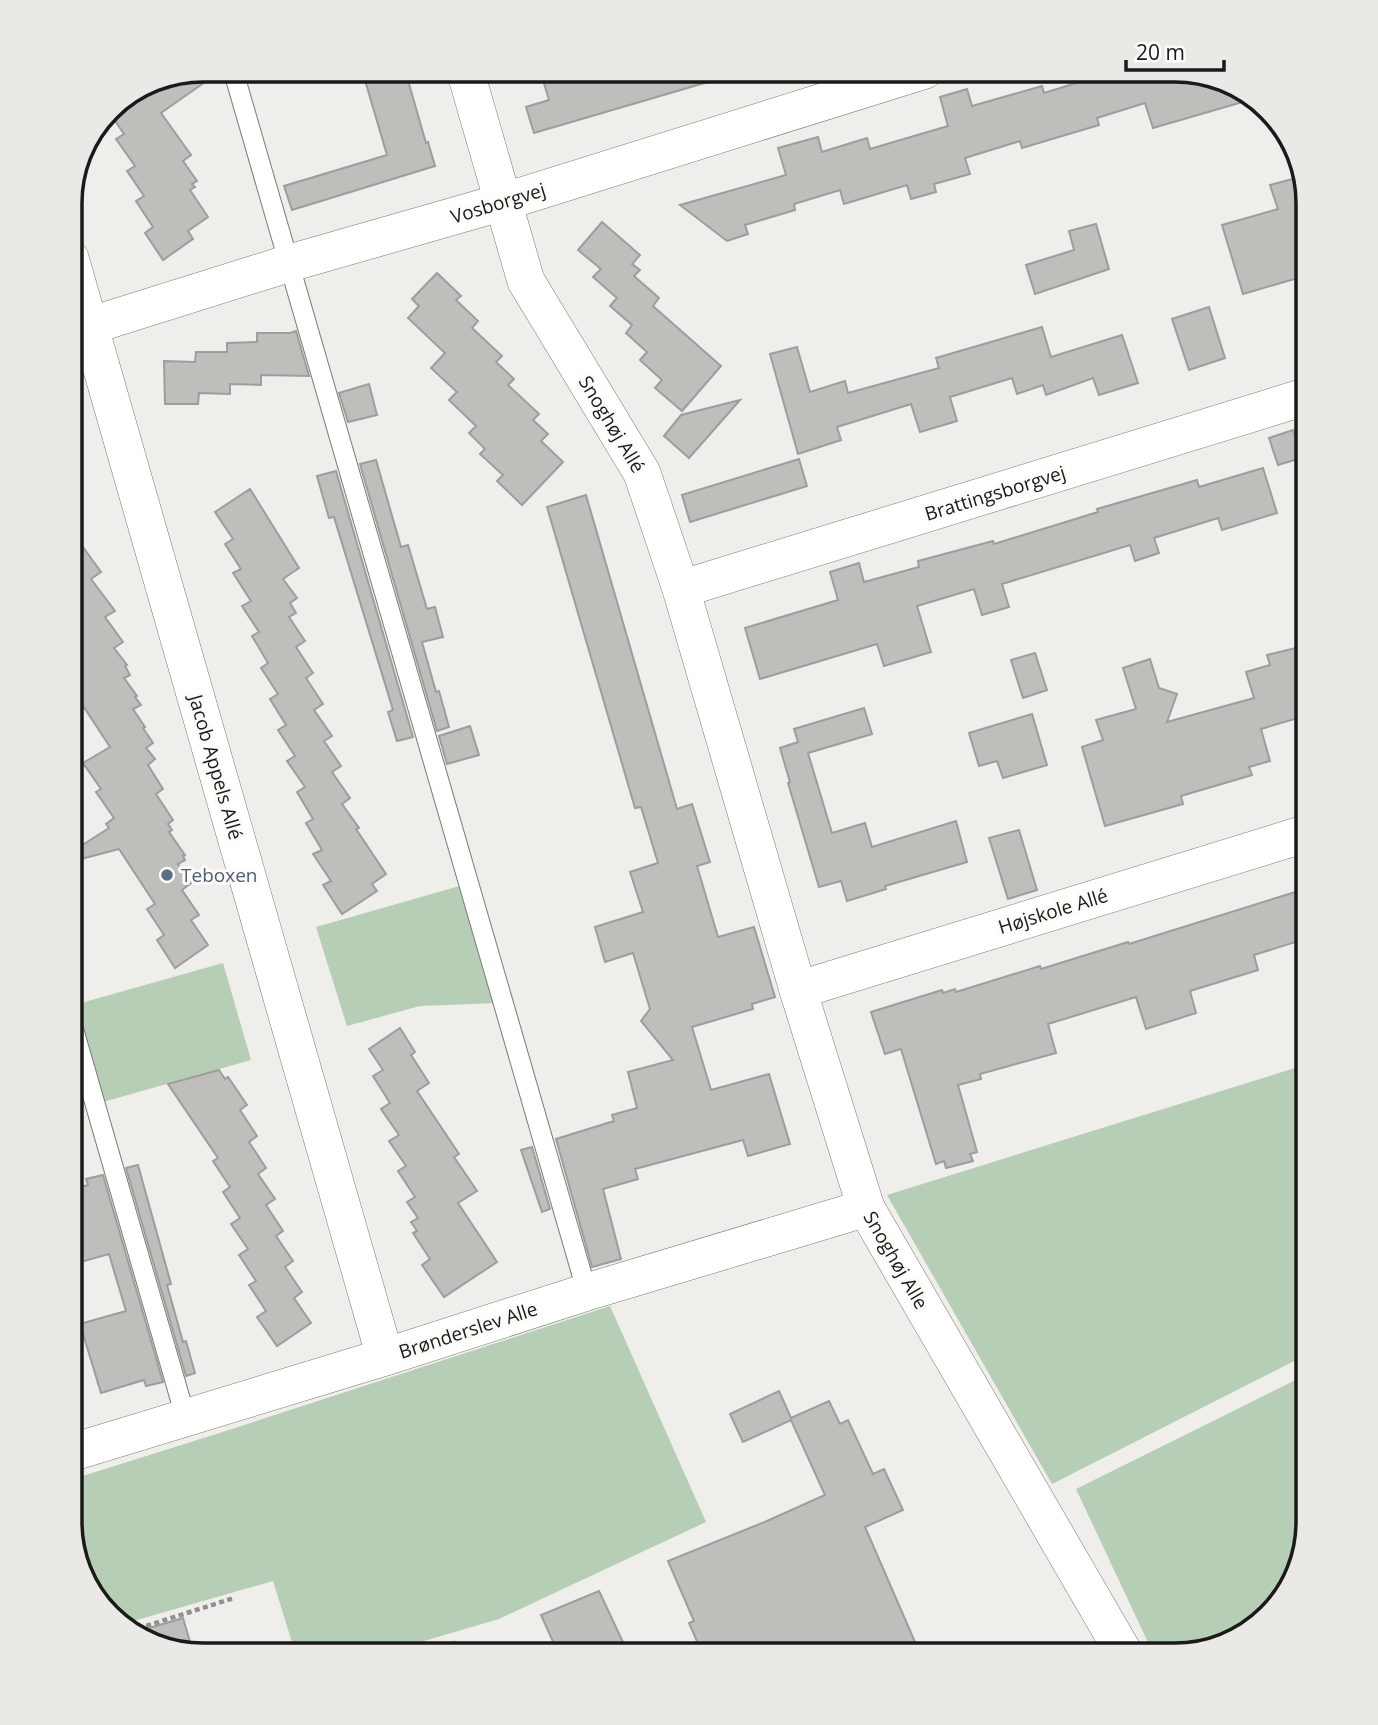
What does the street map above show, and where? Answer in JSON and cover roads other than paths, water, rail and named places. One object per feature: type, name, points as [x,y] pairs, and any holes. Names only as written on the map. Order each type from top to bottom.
[{"type":"street","name":"Snoghøj Allé","points":[[468,82],[526,281],[642,473],[681,589],[738,789]]},
{"type":"street","name":"Vosborgvej","points":[[83,328],[290,263],[503,202],[884,83]]},
{"type":"street","name":"Jacob Appels Allé","points":[[83,339],[385,1357]]},
{"type":"street","name":"Brattingsborgvej","points":[[681,589],[1296,400]]},
{"type":"street","name":"Snoghøj Alle","points":[[738,789],[866,1208],[1118,1643]]},
{"type":"street","name":"Højskole Allé","points":[[798,990],[1296,837]]},
{"type":"street","name":"Brønderslev Alle","points":[[82,1449],[866,1208]]},
{"type":"lane","points":[[237,82],[587,1292]]},
{"type":"lane","points":[[82,1060],[186,1419]]},
{"type":"place","name":"Teboxen","points":[[167,875]]}]
